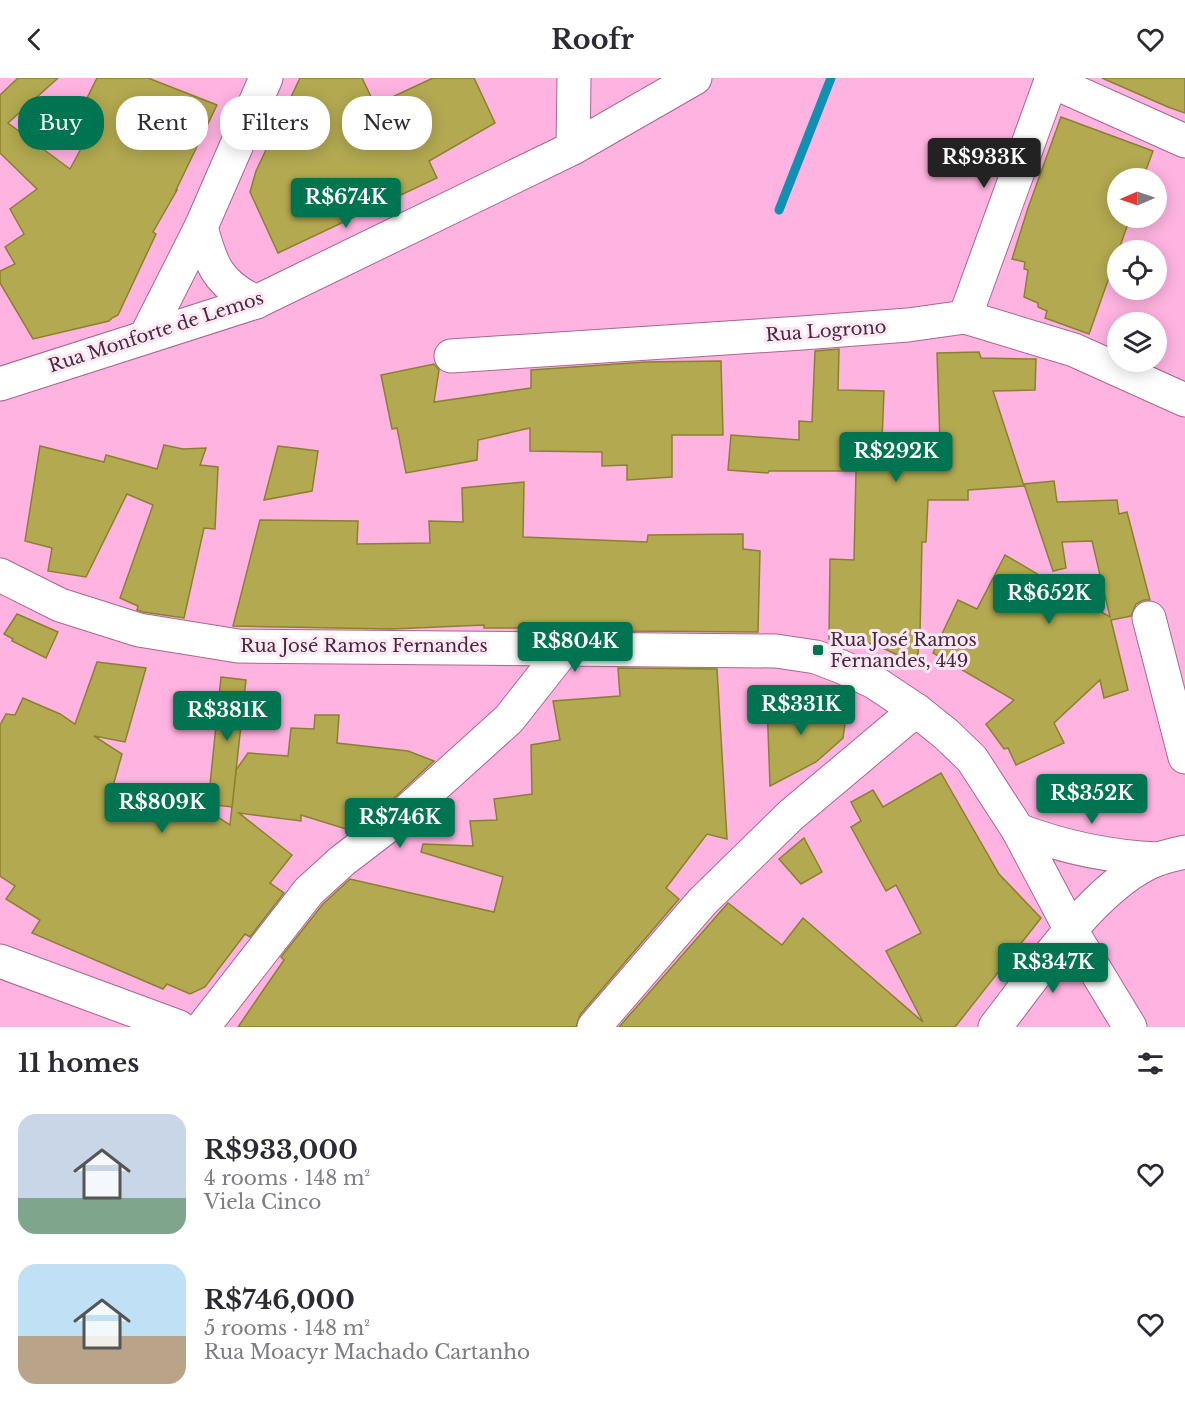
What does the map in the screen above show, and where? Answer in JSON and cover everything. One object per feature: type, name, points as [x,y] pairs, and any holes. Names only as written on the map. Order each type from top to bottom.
[{"type":"street","points":[[146,336],[201,227],[266,78]]},
{"type":"street","points":[[573,147],[574,78]]},
{"type":"street","name":"Rua Monforte de Lemos","points":[[0,384],[256,302],[573,147],[694,78]]},
{"type":"street","points":[[965,317],[1051,80],[1185,141]]},
{"type":"street","points":[[201,227],[209,259],[224,281],[240,294],[256,302]]},
{"type":"street","name":"Rua Logrono","points":[[451,356],[908,325],[965,317],[1074,350],[1185,400]]},
{"type":"street","name":"Rua José Ramos Fernandes","points":[[0,575],[60,605],[138,630],[238,646],[776,651],[816,657],[842,667],[874,682],[915,710],[946,734],[972,759],[1018,830],[1071,930],[1130,1027]]},
{"type":"street","points":[[1149,618],[1185,757]]},
{"type":"street","points":[[203,1027],[309,891],[342,861],[406,812],[509,719],[565,648]]},
{"type":"street","points":[[594,1027],[718,886],[791,815],[915,710]]},
{"type":"street","points":[[1018,830],[1051,843],[1129,858],[1171,855]]},
{"type":"street","points":[[995,1027],[1071,930],[1112,887],[1133,872],[1171,855]]},
{"type":"street","points":[[0,961],[179,1027]]},
{"type":"building","points":[[18,78],[58,78],[38,96],[18,96],[18,114],[8,123],[18,130],[18,150],[44,150],[70,169],[80,150],[104,150],[104,96],[88,96],[97,78],[148,78],[194,96],[116,96],[116,150],[195,150],[177,190],[153,232],[156,234],[118,315],[109,321],[33,339],[0,283],[0,271],[15,264],[5,247],[24,234],[10,209],[37,189],[0,153],[0,95]]},
{"type":"building","points":[[300,78],[362,78],[371,96],[342,96],[342,150],[432,150],[432,96],[394,96],[433,78],[474,78],[495,123],[429,161],[437,178],[278,253],[250,192],[256,171],[266,150],[330,150],[330,96],[291,96]]},
{"type":"building","points":[[1102,78],[1185,78],[1185,113],[1168,107]]},
{"type":"building","points":[[208,101],[217,105],[208,124]]},
{"type":"building","points":[[1061,117],[1153,151],[1147,168],[1107,168],[1107,228],[1126,228],[1122,240],[1107,240],[1107,283],[1089,334],[1045,318],[1047,311],[1038,307],[1038,303],[1024,297],[1028,270],[1024,269],[1025,262],[1012,259]]},
{"type":"building","points":[[839,349],[838,390],[884,391],[882,440],[940,441],[937,353],[979,352],[981,358],[1036,359],[1035,390],[993,391],[1024,486],[968,490],[968,500],[928,500],[926,542],[922,542],[917,664],[874,644],[829,639],[830,559],[854,560],[856,471],[769,471],[768,473],[728,470],[731,435],[799,440],[799,421],[812,422],[815,351]]},
{"type":"building","points":[[721,361],[723,435],[672,435],[672,477],[627,480],[627,465],[602,466],[602,452],[530,451],[530,428],[478,440],[477,460],[406,473],[397,428],[392,429],[381,375],[434,364],[439,370],[434,402],[531,388],[531,370],[645,362]]},
{"type":"building","points":[[164,445],[183,449],[206,448],[200,465],[218,467],[215,529],[204,528],[184,618],[143,612],[137,610],[138,606],[120,598],[153,505],[127,494],[86,577],[48,571],[52,548],[25,541],[40,446],[104,462],[106,455],[157,469]]},
{"type":"building","points":[[278,446],[318,451],[312,491],[264,500]]},
{"type":"building","points":[[1054,481],[1057,502],[1117,500],[1119,514],[1127,512],[1150,600],[1136,604],[1131,616],[1111,620],[1128,690],[1104,698],[1100,680],[1054,723],[1064,743],[1016,765],[1008,748],[1004,749],[986,724],[1014,700],[933,653],[958,600],[977,609],[1005,555],[1110,617],[1092,541],[1062,542],[1066,568],[1053,571],[1024,484]]},
{"type":"building","points":[[524,482],[523,537],[647,542],[648,535],[743,534],[743,549],[760,551],[758,632],[627,631],[630,628],[521,625],[521,628],[484,628],[484,625],[391,629],[233,626],[260,520],[358,521],[357,544],[430,543],[429,521],[463,522],[462,488]]},
{"type":"building","points":[[17,614],[58,632],[46,658],[12,641],[13,639],[4,634]]},
{"type":"building","points":[[97,662],[146,668],[125,742],[94,736],[122,754],[113,786],[202,807],[230,825],[236,770],[248,753],[288,756],[291,728],[314,729],[315,715],[339,715],[337,743],[408,751],[434,761],[394,798],[353,829],[346,829],[301,815],[301,821],[239,813],[292,855],[270,883],[284,893],[250,937],[245,934],[205,987],[190,994],[167,984],[163,989],[32,933],[40,920],[6,899],[15,886],[0,876],[0,725],[6,714],[15,715],[23,698],[60,714],[75,724]]},
{"type":"building","points":[[618,668],[717,669],[727,839],[707,834],[666,888],[679,899],[580,1015],[576,1027],[238,1027],[284,960],[281,957],[323,904],[350,879],[494,912],[503,877],[421,852],[423,844],[473,846],[470,821],[497,820],[494,799],[532,794],[531,745],[560,740],[553,701],[620,696]]},
{"type":"building","points":[[221,677],[246,680],[232,807],[208,804]]},
{"type":"building","points":[[767,702],[847,709],[843,738],[816,762],[770,786]]},
{"type":"building","points":[[941,773],[999,874],[1041,918],[955,1027],[619,1027],[728,903],[782,945],[803,918],[923,1022],[886,951],[921,933],[896,885],[886,891],[851,827],[861,821],[851,802],[873,790],[883,807]]},
{"type":"building","points":[[804,838],[822,872],[801,884],[779,859]]},
{"type":"waterway","points":[[779,210],[831,78]]},
{"type":"place","name":"Rua José Ramos Fernandes, 449","points":[[818,650]]}]
